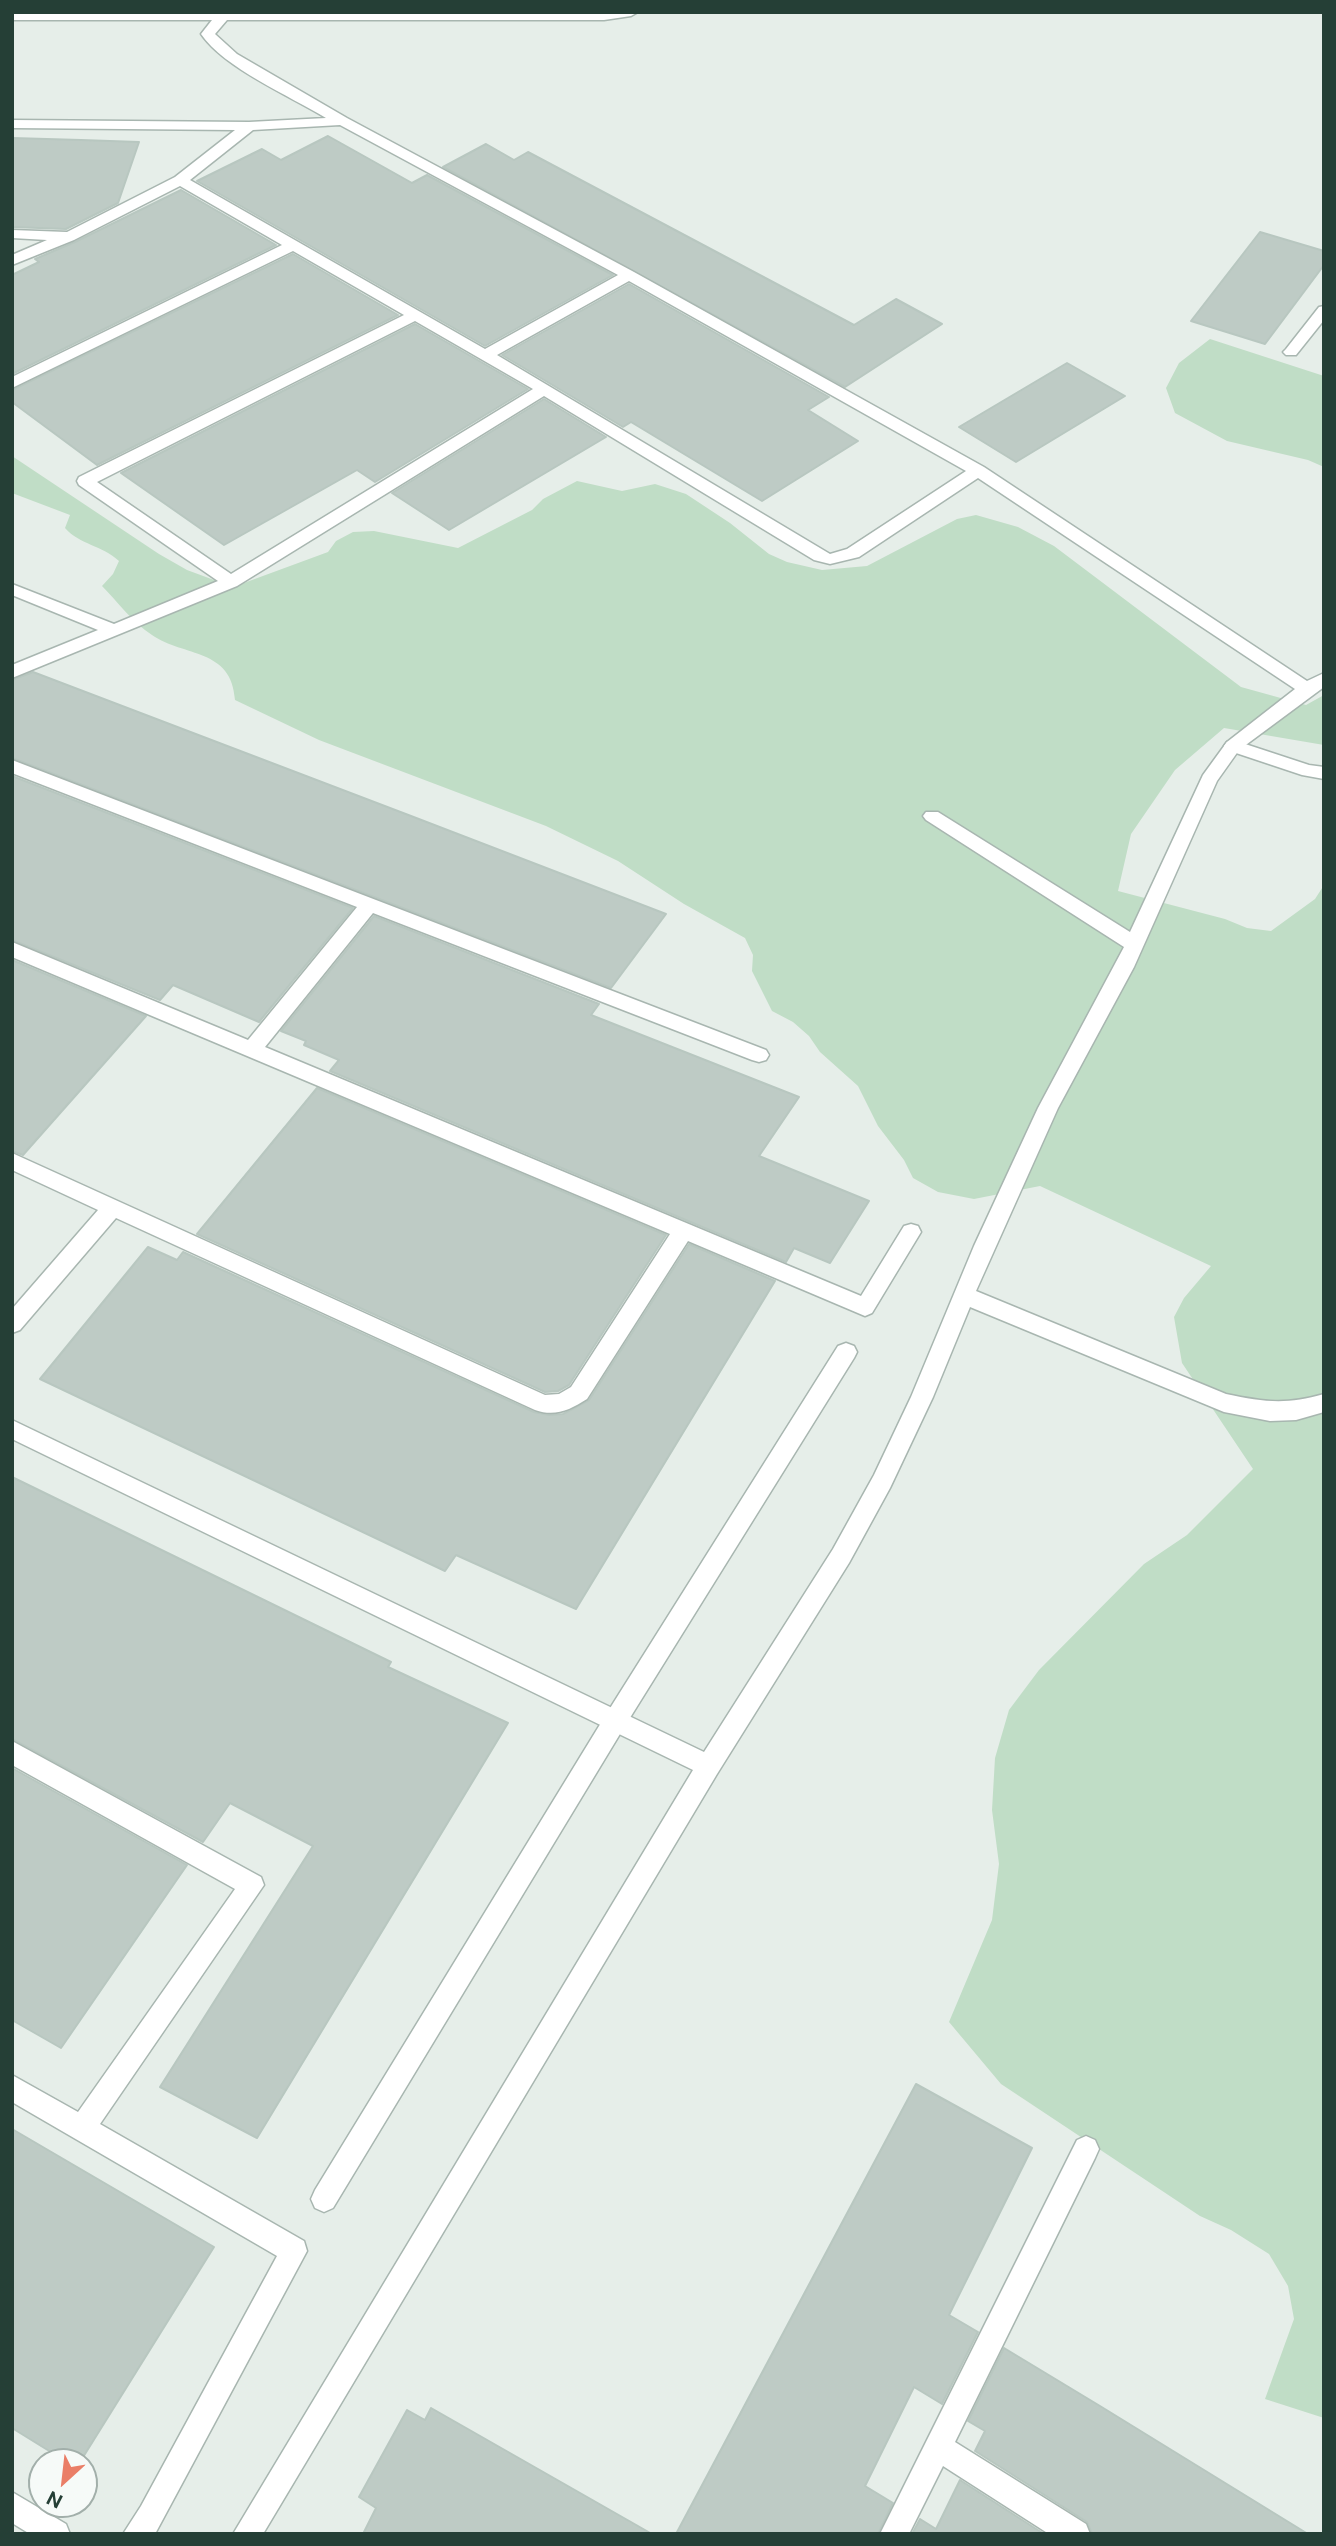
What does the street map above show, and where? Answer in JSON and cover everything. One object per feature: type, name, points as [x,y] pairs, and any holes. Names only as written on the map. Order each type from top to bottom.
[{"type":"street","points":[[12,16],[604,16],[631,12]]},
{"type":"street","points":[[225,14],[208,34],[215,44],[232,57],[342,121],[629,275],[978,471],[1315,684],[1233,746],[1209,779],[1134,944],[1048,1108],[963,1295],[922,1397],[882,1481],[841,1556],[709,1766],[247,2534]]},
{"type":"street","points":[[12,124],[249,126],[342,121]]},
{"type":"street","points":[[12,261],[69,237],[180,180],[249,126]]},
{"type":"street","points":[[180,180],[544,389],[820,556],[830,559],[853,553],[978,471]]},
{"type":"street","points":[[12,234],[69,237]]},
{"type":"street","points":[[12,383],[293,245]]},
{"type":"street","points":[[484,356],[629,275]]},
{"type":"street","points":[[1291,352],[1324,310]]},
{"type":"street","points":[[230,582],[85,481],[416,315]]},
{"type":"street","points":[[12,672],[230,582],[544,389]]},
{"type":"street","points":[[12,589],[114,629]]},
{"type":"street","points":[[1233,746],[1308,771],[1324,773]]},
{"type":"street","points":[[12,766],[759,1055]]},
{"type":"street","points":[[932,816],[1134,944]]},
{"type":"street","points":[[252,1049],[370,903]]},
{"type":"street","points":[[12,949],[865,1307],[911,1232]]},
{"type":"street","points":[[12,1161],[542,1404],[563,1403],[579,1392],[684,1230]]},
{"type":"street","points":[[12,1324],[113,1207]]},
{"type":"street","points":[[963,1295],[1224,1403],[1270,1412],[1324,1404]]},
{"type":"street","points":[[324,2199],[615,1721],[846,1352]]},
{"type":"street","points":[[12,1429],[709,1766]]},
{"type":"street","points":[[12,1752],[252,1885],[82,2129]]},
{"type":"street","points":[[12,2088],[294,2251],[151,2516],[137,2534]]},
{"type":"street","points":[[894,2534],[1086,2150]]},
{"type":"street","points":[[939,2448],[1076,2534]]},
{"type":"street","points":[[12,2506],[56,2534]]},
{"type":"green space","points":[[1210,339],[1324,376],[1324,467],[1308,460],[1227,441],[1175,413],[1166,388],[1179,363]]},
{"type":"green space","points":[[12,456],[159,554],[187,570],[233,587],[328,552],[336,541],[353,532],[374,531],[458,548],[532,510],[543,499],[577,481],[622,491],[655,484],[686,494],[730,523],[769,554],[787,562],[822,570],[867,566],[957,519],[976,515],[1018,527],[1054,546],[1241,687],[1306,705],[1324,695],[1324,745],[1224,728],[1175,770],[1131,834],[1118,891],[1225,919],[1247,928],[1271,931],[1315,899],[1324,885],[1324,2418],[1265,2399],[1294,2319],[1288,2286],[1269,2254],[1231,2230],[1200,2216],[1001,2084],[949,2022],[992,1920],[999,1864],[992,1810],[995,1758],[1009,1710],[1039,1670],[1144,1564],[1187,1535],[1253,1469],[1182,1363],[1174,1317],[1184,1298],[1211,1266],[1040,1186],[974,1199],[938,1192],[913,1178],[904,1160],[878,1126],[858,1086],[820,1052],[809,1036],[793,1022],[772,1011],[752,971],[753,955],[745,938],[684,904],[618,861],[546,826],[319,740],[235,700],[232,683],[216,662],[152,635],[102,586],[113,574],[119,561],[106,551],[71,534],[65,528],[70,515],[12,493]]},
{"type":"building","points":[[328,136],[412,183],[427,175],[613,275],[485,346],[197,181],[262,149],[281,160]]},
{"type":"building","points":[[12,138],[139,142],[118,203],[66,229],[12,227]]},
{"type":"building","points":[[486,144],[514,160],[528,152],[854,325],[896,299],[942,324],[845,387],[443,167]]},
{"type":"building","points":[[181,190],[276,245],[12,374],[12,275],[39,262],[35,259]]},
{"type":"building","points":[[1260,232],[1324,251],[1324,265],[1265,344],[1191,321]]},
{"type":"building","points":[[293,254],[398,315],[97,465],[12,402],[12,390]]},
{"type":"building","points":[[629,284],[829,397],[808,410],[858,441],[762,501],[631,422],[623,427],[502,355]]},
{"type":"building","points":[[415,324],[528,389],[375,482],[357,470],[224,545],[121,473]]},
{"type":"building","points":[[1067,363],[1125,396],[1016,462],[959,427]]},
{"type":"building","points":[[544,399],[606,437],[449,530],[392,493]]},
{"type":"building","points":[[33,672],[666,914],[611,988],[12,758],[12,680]]},
{"type":"building","points":[[12,776],[353,908],[259,1022],[173,985],[160,1000],[12,940]]},
{"type":"building","points":[[374,916],[599,1004],[591,1015],[799,1097],[759,1156],[869,1201],[830,1263],[794,1248],[786,1262],[330,1071],[339,1060],[304,1045],[306,1041],[281,1031]]},
{"type":"building","points":[[12,960],[146,1016],[23,1155],[12,1151]]},
{"type":"building","points":[[317,1088],[666,1235],[569,1385],[558,1391],[545,1392],[197,1234]]},
{"type":"building","points":[[689,1244],[775,1281],[576,1609],[456,1555],[445,1571],[40,1379],[148,1247],[177,1260],[183,1252],[534,1412],[563,1414],[589,1400]]},
{"type":"building","points":[[12,1477],[391,1662],[388,1667],[508,1723],[257,2138],[160,2087],[313,1846],[230,1803],[203,1842],[12,1739]]},
{"type":"building","points":[[12,1768],[187,1865],[61,2048],[12,2020]]},
{"type":"building","points":[[916,2084],[1032,2148],[949,2315],[978,2332],[942,2404],[914,2387],[865,2486],[893,2503],[878,2534],[676,2534]]},
{"type":"building","points":[[12,2129],[214,2247],[89,2448],[44,2448],[12,2428]]},
{"type":"building","points":[[1004,2348],[1308,2534],[1092,2534],[1087,2522],[975,2451],[985,2431],[968,2421]]},
{"type":"building","points":[[431,2408],[652,2534],[363,2534],[376,2508],[359,2497],[407,2410],[425,2420]]},
{"type":"building","points":[[960,2480],[1044,2534],[912,2534],[920,2519],[936,2529]]}]
